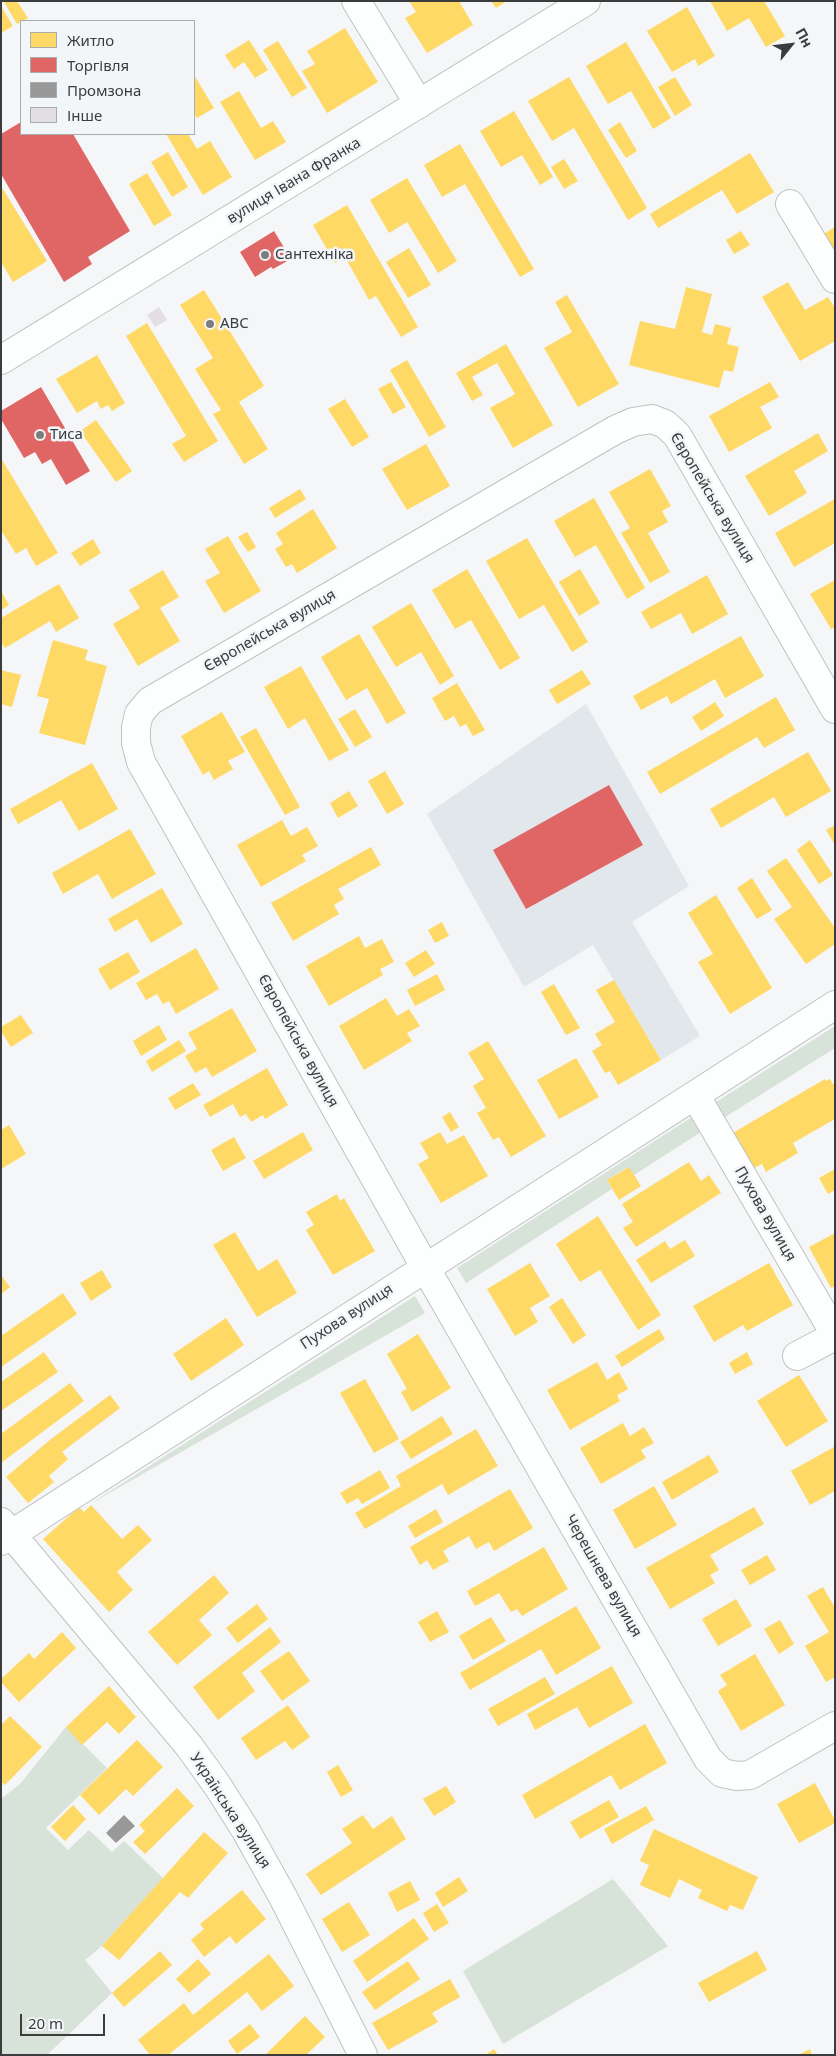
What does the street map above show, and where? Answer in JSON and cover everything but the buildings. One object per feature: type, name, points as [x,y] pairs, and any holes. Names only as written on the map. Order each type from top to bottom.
[{"type":"street","points":[[356,1],[419,104]]},
{"type":"street","name":"вулиця Івана Франка","points":[[1,360],[586,1]]},
{"type":"street","points":[[790,204],[835,280]]},
{"type":"street","name":"Європейська вулиця","points":[[426,1267],[141,762],[136,743],[136,727],[139,714],[150,701],[607,434],[634,422],[652,419],[665,424],[677,435],[835,709]]},
{"type":"street","name":"Пухова вулиця","points":[[4,1532],[426,1267],[835,1005]]},
{"type":"street","name":"Пухова вулиця","points":[[694,1094],[835,1335]]},
{"type":"street","name":"Черешнева вулиця","points":[[426,1267],[708,1759],[722,1773],[737,1776],[750,1774],[835,1726]]},
{"type":"street","points":[[797,1356],[835,1335]]},
{"type":"street","name":"Українська вулиця","points":[[4,1532],[189,1746],[218,1785],[283,1897],[363,2055]]},
{"type":"shaded area","points":[[586,704],[689,886],[632,922],[700,1036],[661,1060],[593,945],[524,987],[427,814]]},
{"type":"shaded area","points":[[835,1026],[835,1048],[722,1119],[713,1104]]},
{"type":"shaded area","points":[[692,1117],[701,1132],[634,1175],[628,1167],[607,1180],[612,1189],[466,1283],[457,1268]]},
{"type":"shaded area","points":[[415,1296],[425,1313],[90,1504]]},
{"type":"shaded area","points":[[66,1727],[107,1768],[46,1828],[68,1850],[89,1830],[112,1852],[124,1841],[163,1878],[102,1946],[85,1960],[112,1993],[47,2055],[1,2055],[1,1799],[20,1784]]},
{"type":"shaded area","points":[[613,1879],[668,1946],[503,2044],[463,1971]]},
{"type":"place","name":"Сантехніка","points":[[265,255]]},
{"type":"place","name":"ABC","points":[[210,324]]},
{"type":"place","name":"Тиса","points":[[40,435]]}]
